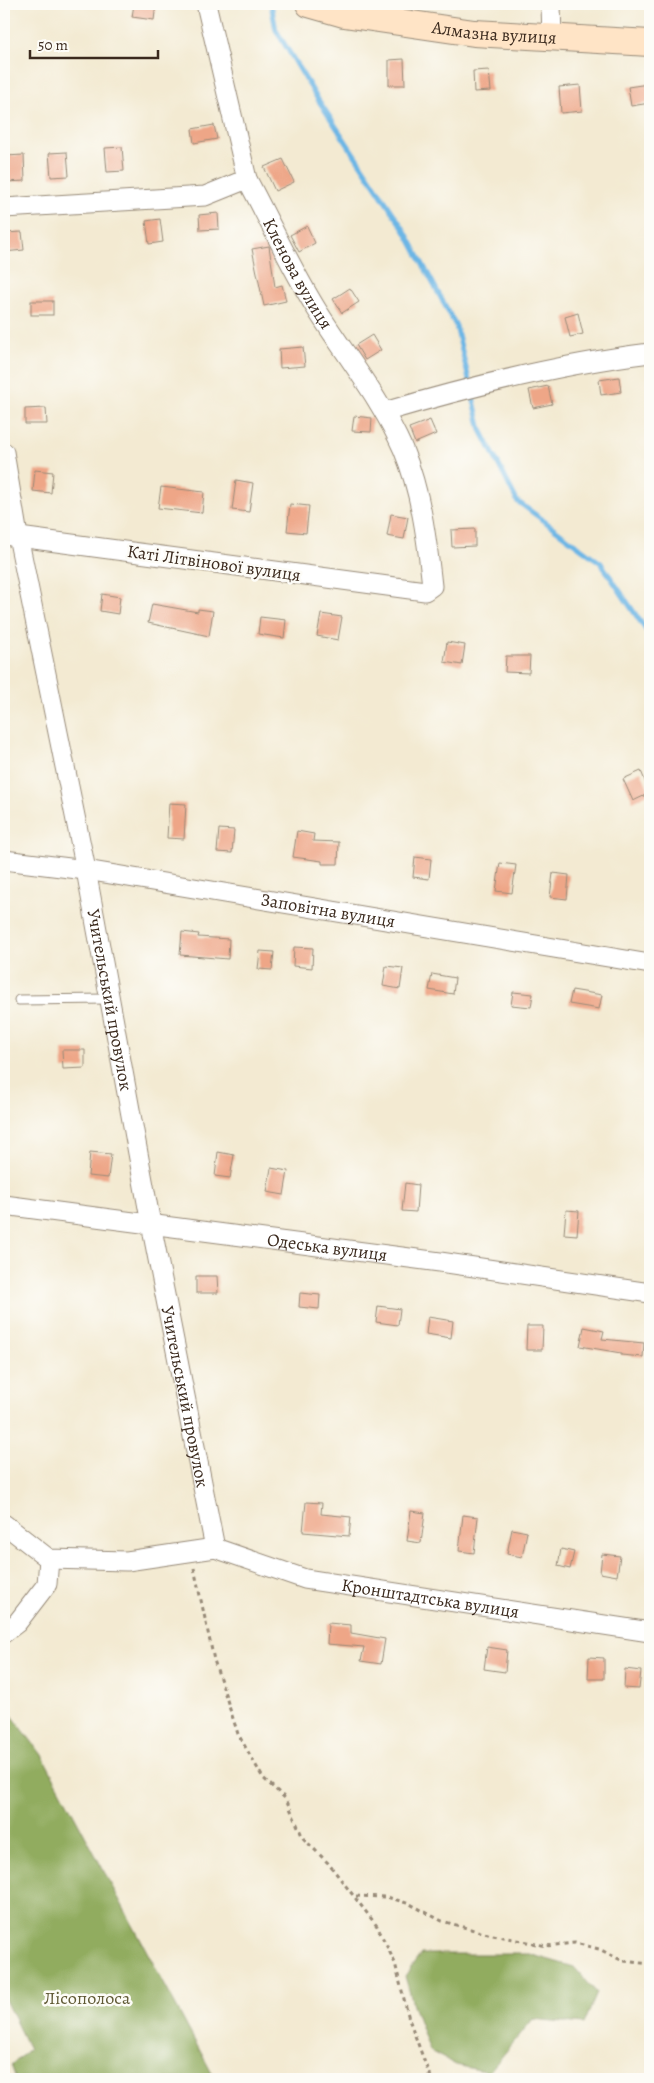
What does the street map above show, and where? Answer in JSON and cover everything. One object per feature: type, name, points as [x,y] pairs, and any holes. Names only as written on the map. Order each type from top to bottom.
[{"type":"main road","name":"Алмазна вулиця","points":[[309,4],[344,14],[474,33],[650,43]]},
{"type":"street","name":"Кленова вулиця","points":[[206,4],[247,179],[316,308],[384,412],[403,449],[415,486],[426,537],[432,586],[425,591]]},
{"type":"street","points":[[551,4],[552,38]]},
{"type":"street","points":[[4,208],[205,196],[247,179]]},
{"type":"street","points":[[384,412],[452,392],[502,380],[600,359],[650,353]]},
{"type":"street","name":"Учительський провулок","points":[[4,452],[11,536],[86,870],[109,999],[215,1548]]},
{"type":"street","name":"Каті Літвінової вулиця","points":[[11,536],[425,591]]},
{"type":"street","name":"Заповітна вулиця","points":[[4,860],[86,870],[650,964]]},
{"type":"street","name":"Одеська вулиця","points":[[4,1206],[440,1262],[650,1293]]},
{"type":"street","points":[[4,1524],[49,1559],[127,1561],[215,1548]]},
{"type":"street","name":"Кронштадтська вулиця","points":[[215,1548],[305,1579],[650,1632]]},
{"type":"street","points":[[4,1633],[17,1623],[47,1584],[49,1559]]},
{"type":"lane","points":[[19,1000],[109,999]]},
{"type":"path","points":[[191,1552],[214,1660],[238,1734],[264,1778],[286,1799],[303,1838],[328,1863],[378,1926],[395,1962],[409,2019],[429,2074],[434,2079]]},
{"type":"path","points":[[355,1896],[387,1897],[410,1904],[442,1921],[488,1934],[546,1946],[575,1943],[599,1949],[623,1961],[650,1964]]},
{"type":"green space","name":"Лісополоса","points":[[4,1705],[42,1755],[215,2079],[16,2079],[11,2065],[29,2049],[4,1998]]},
{"type":"green space","points":[[421,1954],[529,1954],[574,1967],[597,1993],[584,2024],[533,2019],[489,2072],[456,2065],[430,2051],[414,2008],[405,1976]]},
{"type":"building","points":[[134,4],[156,4],[154,20],[132,17]]},
{"type":"building","points":[[404,59],[405,85],[389,85],[389,60]]},
{"type":"building","points":[[489,70],[491,91],[474,92],[473,71]]},
{"type":"building","points":[[648,84],[650,103],[631,106],[628,87]]},
{"type":"building","points":[[580,85],[582,111],[561,113],[559,87]]},
{"type":"building","points":[[214,125],[217,139],[194,143],[192,129]]},
{"type":"building","points":[[122,147],[124,171],[107,172],[105,148]]},
{"type":"building","points":[[67,152],[69,176],[51,177],[49,153]]},
{"type":"building","points":[[24,155],[25,181],[6,182],[5,156]]},
{"type":"building","points":[[283,159],[294,182],[275,191],[264,167]]},
{"type":"building","points":[[218,213],[219,229],[200,230],[199,215]]},
{"type":"building","points":[[160,219],[163,242],[149,244],[146,221]]},
{"type":"building","points":[[307,226],[315,243],[299,252],[290,235]]},
{"type":"building","points":[[22,232],[24,250],[4,252],[4,233]]},
{"type":"building","points":[[269,246],[275,287],[282,285],[286,301],[264,306],[252,249]]},
{"type":"building","points":[[350,288],[359,302],[342,313],[333,299]]},
{"type":"building","points":[[31,301],[53,301],[53,315],[31,315]]},
{"type":"building","points":[[578,313],[583,334],[570,337],[565,317]]},
{"type":"building","points":[[372,335],[381,350],[365,360],[356,345]]},
{"type":"building","points":[[303,347],[305,366],[280,368],[279,349]]},
{"type":"building","points":[[619,377],[621,392],[601,395],[599,380]]},
{"type":"building","points":[[548,386],[552,404],[533,408],[529,390]]},
{"type":"building","points":[[46,408],[47,424],[25,424],[25,409]]},
{"type":"building","points":[[354,416],[372,418],[371,432],[352,431]]},
{"type":"building","points":[[430,420],[436,434],[415,443],[409,428]]},
{"type":"building","points":[[35,470],[53,472],[51,493],[33,491]]},
{"type":"building","points":[[236,480],[253,483],[249,512],[232,510]]},
{"type":"building","points":[[161,487],[204,492],[202,513],[158,508]]},
{"type":"building","points":[[290,504],[309,506],[306,533],[287,531]]},
{"type":"building","points":[[391,514],[408,517],[404,539],[387,536]]},
{"type":"building","points":[[475,529],[475,546],[452,547],[451,530]]},
{"type":"building","points":[[102,594],[120,597],[118,614],[100,611]]},
{"type":"building","points":[[152,604],[198,612],[198,609],[213,611],[209,636],[148,623]]},
{"type":"building","points":[[321,614],[342,617],[338,640],[317,636]]},
{"type":"building","points":[[260,617],[286,620],[284,638],[258,634]]},
{"type":"building","points":[[447,642],[465,645],[462,665],[444,662]]},
{"type":"building","points":[[506,656],[530,656],[529,673],[505,672]]},
{"type":"building","points":[[641,771],[650,793],[633,801],[623,779]]},
{"type":"building","points":[[169,803],[186,804],[184,839],[167,838]]},
{"type":"building","points":[[219,829],[234,830],[232,853],[217,852]]},
{"type":"building","points":[[297,831],[314,834],[313,841],[339,842],[338,864],[322,864],[322,861],[293,857]]},
{"type":"building","points":[[415,857],[431,859],[429,879],[413,877]]},
{"type":"building","points":[[500,863],[516,865],[512,893],[496,891]]},
{"type":"building","points":[[553,873],[569,875],[567,899],[550,897]]},
{"type":"building","points":[[182,932],[199,934],[198,937],[229,939],[228,959],[180,955]]},
{"type":"building","points":[[294,947],[313,948],[312,968],[293,966]]},
{"type":"building","points":[[260,951],[274,952],[272,970],[258,969]]},
{"type":"building","points":[[386,966],[403,968],[400,989],[383,986]]},
{"type":"building","points":[[432,974],[455,978],[453,994],[429,990]]},
{"type":"building","points":[[572,990],[602,995],[599,1009],[569,1004]]},
{"type":"building","points":[[513,992],[533,994],[531,1007],[511,1005]]},
{"type":"building","points":[[62,1050],[85,1050],[85,1068],[63,1069]]},
{"type":"building","points":[[90,1152],[111,1154],[108,1178],[88,1176]]},
{"type":"building","points":[[218,1152],[234,1155],[230,1178],[215,1176]]},
{"type":"building","points":[[271,1168],[288,1171],[284,1195],[267,1192]]},
{"type":"building","points":[[405,1183],[418,1185],[416,1212],[402,1211]]},
{"type":"building","points":[[566,1210],[579,1211],[577,1235],[564,1234]]},
{"type":"building","points":[[196,1276],[217,1276],[218,1293],[196,1293]]},
{"type":"building","points":[[300,1293],[320,1295],[319,1309],[299,1307]]},
{"type":"building","points":[[378,1306],[400,1309],[398,1325],[376,1322]]},
{"type":"building","points":[[428,1317],[453,1321],[451,1338],[426,1334]]},
{"type":"building","points":[[527,1326],[543,1326],[542,1350],[526,1350]]},
{"type":"building","points":[[584,1327],[604,1331],[602,1339],[644,1343],[643,1357],[621,1355],[621,1353],[580,1346]]},
{"type":"building","points":[[306,1502],[322,1503],[321,1514],[351,1517],[349,1536],[303,1532]]},
{"type":"building","points":[[411,1511],[425,1513],[421,1543],[407,1541]]},
{"type":"building","points":[[463,1515],[478,1517],[474,1553],[459,1551]]},
{"type":"building","points":[[512,1529],[527,1532],[522,1557],[507,1554]]},
{"type":"building","points":[[561,1549],[574,1552],[570,1569],[558,1566]]},
{"type":"building","points":[[602,1554],[620,1556],[617,1576],[600,1573]]},
{"type":"building","points":[[328,1623],[351,1625],[351,1633],[385,1639],[381,1664],[361,1661],[364,1647],[327,1644]]},
{"type":"building","points":[[487,1647],[507,1650],[505,1672],[484,1669]]},
{"type":"building","points":[[589,1657],[604,1658],[604,1679],[588,1679]]},
{"type":"building","points":[[625,1669],[641,1671],[639,1689],[624,1688]]},
{"type":"waterway","points":[[271,4],[276,30],[317,98],[405,231],[456,326],[481,430],[517,501],[601,563],[650,636]]}]
